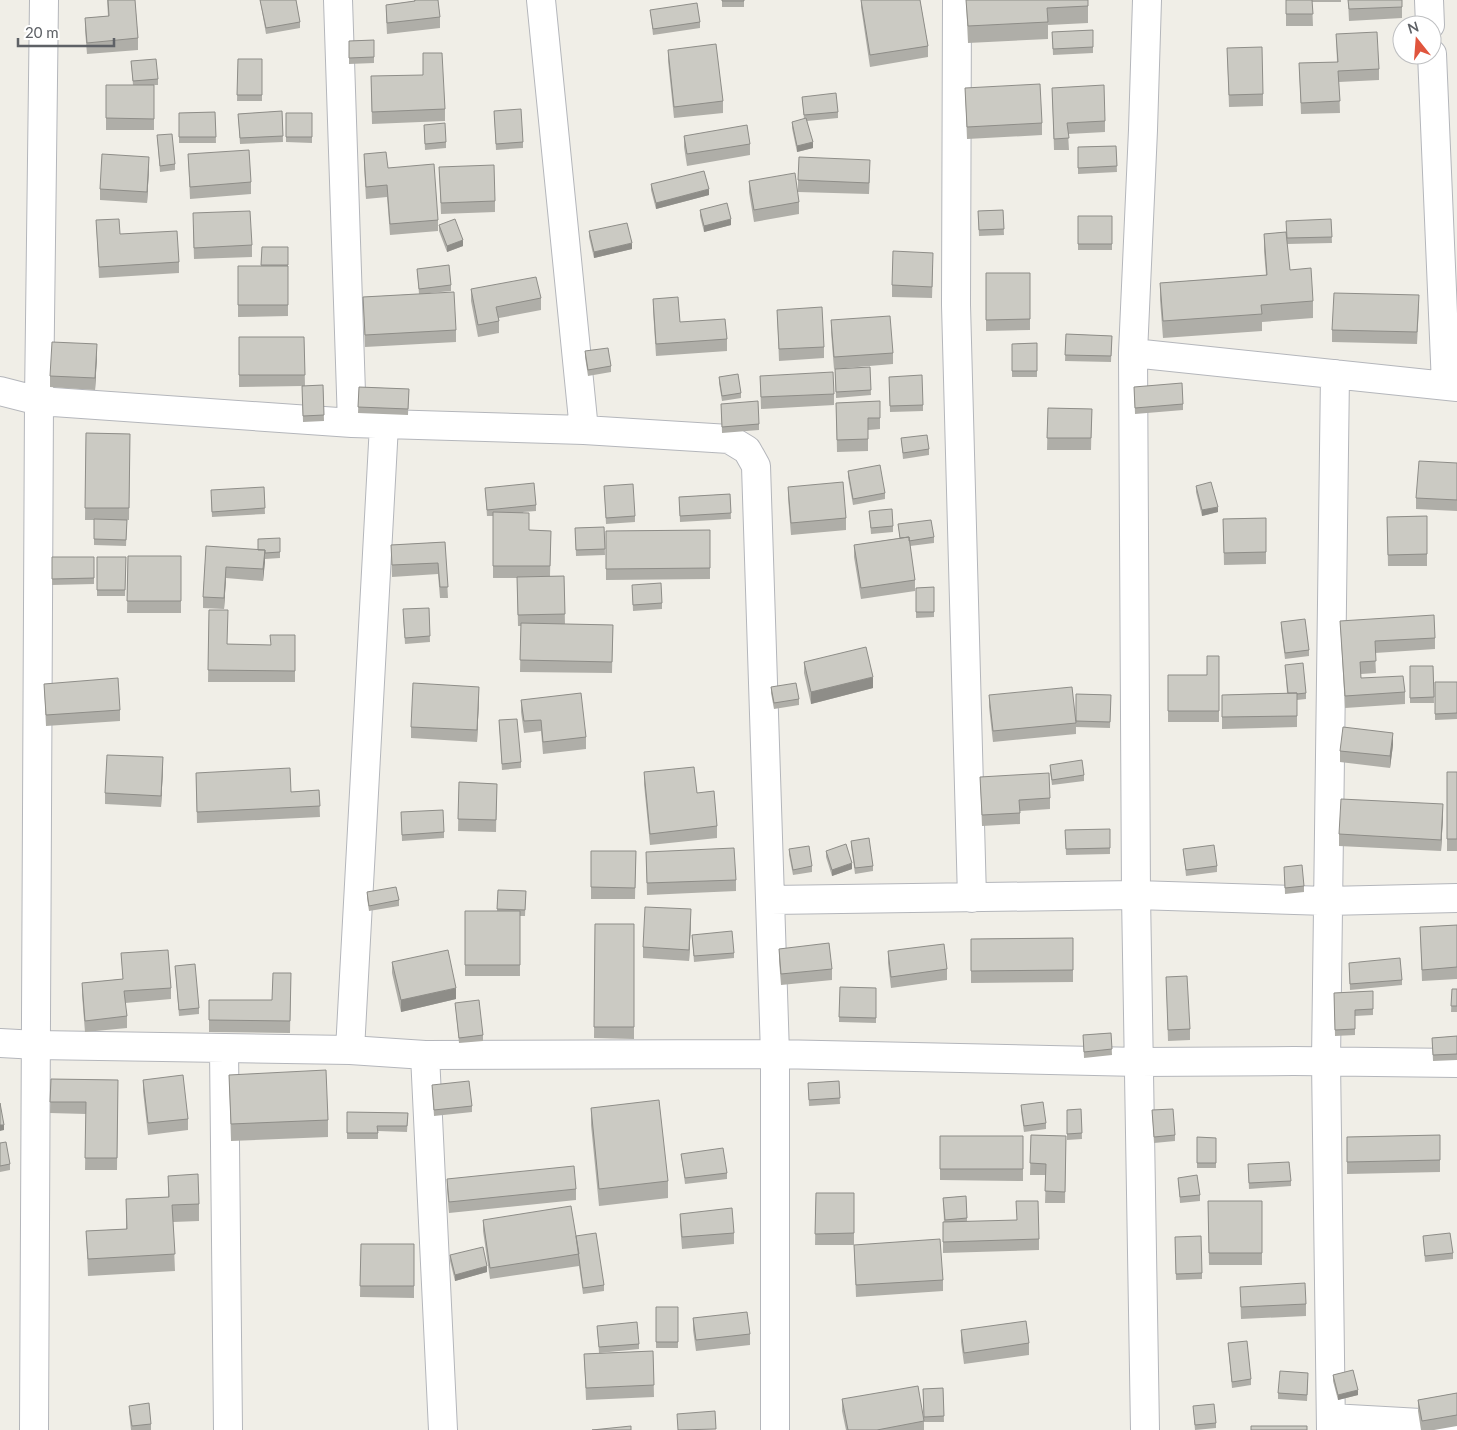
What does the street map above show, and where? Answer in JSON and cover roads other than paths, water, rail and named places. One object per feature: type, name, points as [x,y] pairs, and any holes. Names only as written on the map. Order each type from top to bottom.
[{"type":"street","points":[[34,1430],[39,401],[44,0]]},
{"type":"street","points":[[338,0],[352,423]]},
{"type":"street","points":[[541,0],[584,430]]},
{"type":"street","points":[[958,0],[956,305],[972,898]]},
{"type":"street","points":[[1145,1430],[1136,895],[1133,352],[1147,0]]},
{"type":"street","points":[[1429,0],[1430,15]]},
{"type":"street","points":[[1133,352],[1451,386],[1433,65]]},
{"type":"street","points":[[1335,374],[1326,1061],[1331,1424],[1457,1425]]},
{"type":"street","points":[[0,391],[39,401],[352,423],[584,430],[729,439],[747,450],[756,466],[771,900],[775,1054],[775,1430]]},
{"type":"street","points":[[350,1050],[384,425]]},
{"type":"street","points":[[771,900],[1136,895],[1328,901],[1457,898]]},
{"type":"street","points":[[0,1043],[224,1049],[350,1050],[425,1055],[775,1054],[1138,1062],[1326,1061],[1457,1063]]},
{"type":"street","points":[[224,1049],[228,1430]]},
{"type":"street","points":[[425,1055],[443,1430]]}]
